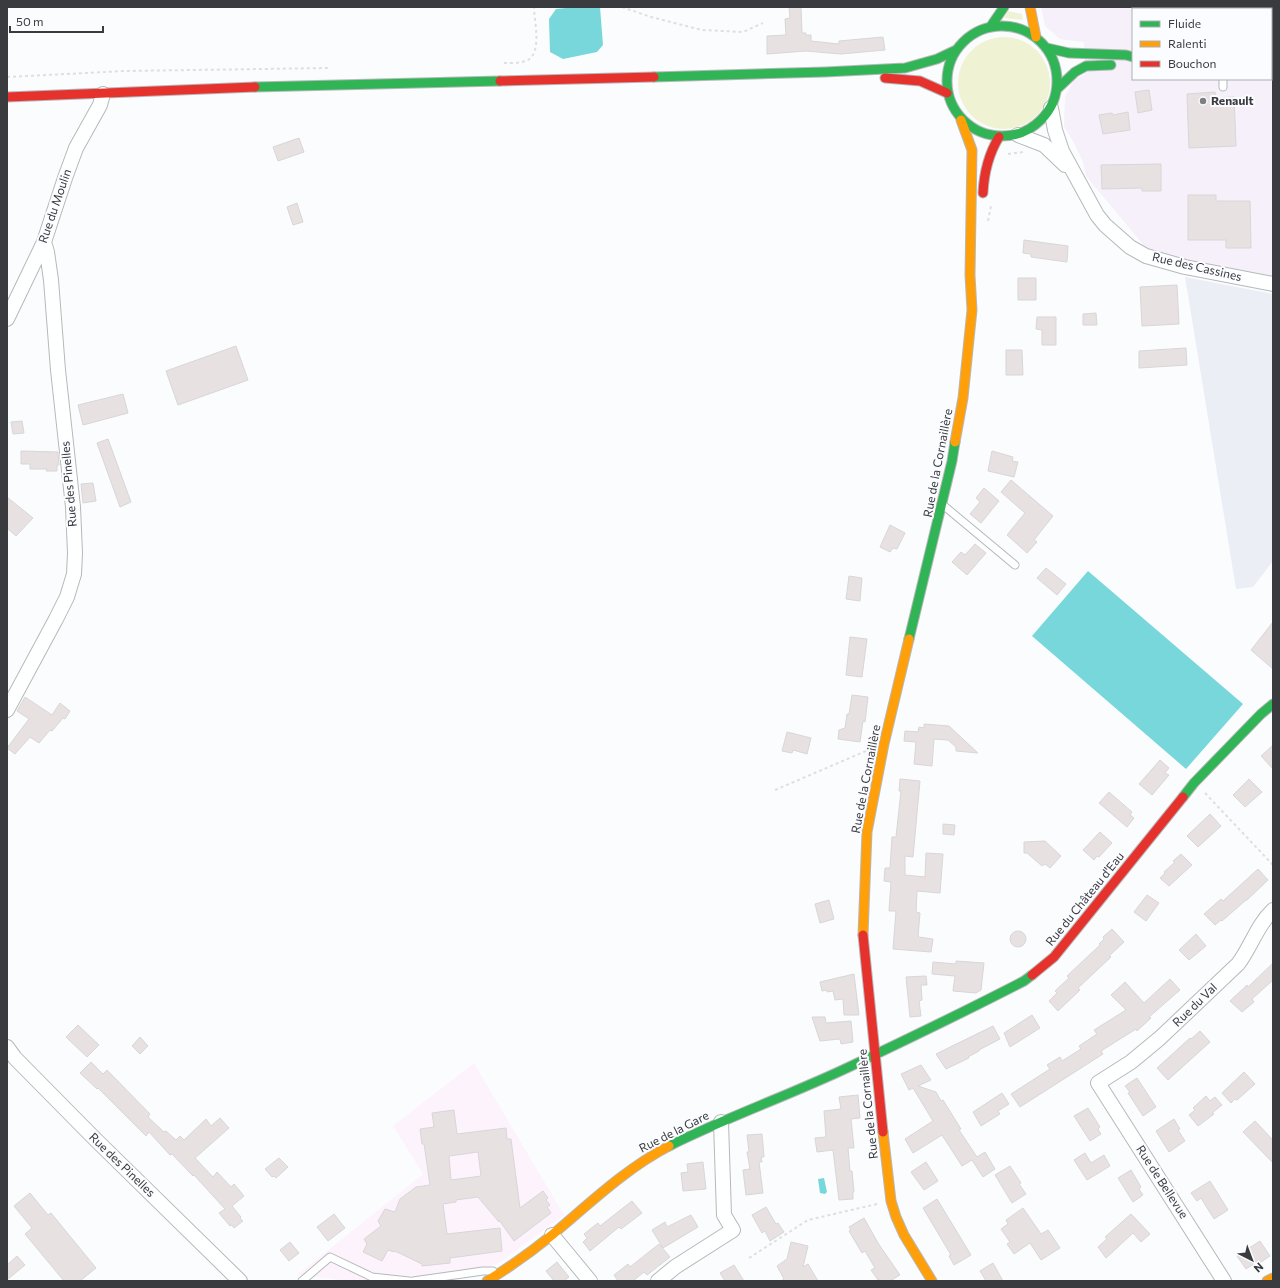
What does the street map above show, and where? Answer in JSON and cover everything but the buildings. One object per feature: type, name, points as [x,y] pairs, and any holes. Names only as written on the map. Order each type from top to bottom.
[{"type":"street","points":[[991,26],[1004,7]]},
{"type":"street","points":[[1030,7],[1036,37]]},
{"type":"street","points":[[991,26],[1007,26],[1022,29],[1036,37],[1047,48],[1054,60],[1057,74],[1057,89],[1051,108],[1033,128],[1018,135],[998,137],[985,134],[972,128],[961,120],[952,107],[947,93],[946,78],[949,63],[956,50],[965,39],[978,31],[991,26]]},
{"type":"street","points":[[1047,48],[1069,53],[1126,55],[1132,57]]},
{"type":"street","points":[[7,97],[102,94],[187,89],[825,72],[905,68],[937,59],[956,50]]},
{"type":"street","points":[[1057,89],[1075,72],[1086,66],[1124,65],[1132,62]]},
{"type":"street","points":[[825,72],[920,81],[947,93]]},
{"type":"street","name":"Rue du Moulin","points":[[7,319],[44,242],[76,148],[100,104],[102,94]]},
{"type":"street","name":"Rue des Cassines","points":[[1051,108],[1056,136],[1062,151],[1097,215],[1104,225],[1130,247],[1146,256],[1185,267],[1273,284]]},
{"type":"street","name":"Rue de la Cornaillère","points":[[961,120],[972,150],[970,275],[972,302]]},
{"type":"street","name":"Rue des Cassines","points":[[1018,135],[1044,145],[1071,170],[1081,185]]},
{"type":"street","points":[[982,202],[985,170],[991,149],[998,137]]},
{"type":"street","name":"Rue des Pinelles","points":[[7,710],[67,597],[74,574],[75,560],[73,507],[58,370],[51,280],[44,242]]},
{"type":"street","name":"Rue de la Cornaillère","points":[[932,1281],[904,1235],[891,1201],[874,1054],[863,940],[867,832],[884,744],[952,461],[963,398],[972,302],[979,275],[979,261]]},
{"type":"street","name":"Rue du Château d'Eau","points":[[874,1054],[1024,981],[1054,957],[1194,783],[1261,714],[1273,704]]},
{"type":"street","name":"Rue du Val","points":[[1098,1083],[1131,1062],[1160,1038],[1238,964],[1245,955],[1265,917],[1273,910]]},
{"type":"street","name":"Rue des Pinelles","points":[[7,1047],[15,1058],[95,1139],[240,1281]]},
{"type":"street","name":"Rue de la Gare","points":[[487,1281],[552,1236],[583,1208],[650,1156],[701,1130],[842,1070],[874,1054]]},
{"type":"street","name":"Rue de Bellevue","points":[[1098,1083],[1224,1281]]},
{"type":"street","points":[[658,1281],[675,1267],[733,1230],[724,1215],[721,1122]]},
{"type":"street","points":[[552,1236],[590,1281]]},
{"type":"street","points":[[1267,1281],[1273,1278]]},
{"type":"lane","points":[[942,504],[1015,565]]},
{"type":"lane","points":[[302,1281],[330,1257],[372,1277],[409,1281]]},
{"type":"lane","points":[[413,1281],[483,1271],[501,1271]]},
{"type":"path","points":[[504,63],[525,61],[534,55],[536,50],[534,7]]},
{"type":"path","points":[[622,7],[651,17],[702,30],[743,32],[763,23]]},
{"type":"path","points":[[7,77],[125,71],[331,68]]},
{"type":"path","points":[[1004,156],[1010,153],[1026,152]]},
{"type":"path","points":[[775,790],[884,744]]},
{"type":"path","points":[[1194,783],[1203,790],[1273,865]]},
{"type":"path","points":[[749,1258],[808,1220],[891,1201]]},
{"type":"shaded area","points":[[1041,7],[1273,7],[1273,278],[1151,254],[1086,176],[1083,162],[1064,126],[1065,97],[1074,80],[1085,74],[1084,42],[1060,39],[1045,26]]},
{"type":"shaded area","points":[[1185,277],[1273,294],[1273,561],[1253,587],[1236,589]]},
{"type":"shaded area","points":[[474,1063],[564,1215],[502,1261],[479,1272],[455,1279],[446,1281],[350,1281],[297,1275],[423,1174],[393,1126]]},
{"type":"green space","points":[[1008,11],[1022,14],[1023,20],[1004,18]]},
{"type":"green space","points":[[1004,37],[1022,40],[1037,50],[1047,65],[1050,83],[1047,101],[1037,116],[1022,126],[1004,129],[986,126],[971,116],[961,101],[958,83],[961,65],[971,50],[986,40]]},
{"type":"water","points":[[600,7],[603,45],[597,52],[563,59],[550,52],[549,19],[556,9]]},
{"type":"water","points":[[1088,571],[1243,704],[1186,769],[1032,636]]},
{"type":"water","points":[[824,1178],[827,1192],[825,1194],[820,1193],[818,1179]]},
{"type":"traffic: fast","points":[[991,26],[1004,7]]},
{"type":"traffic: fast","points":[[1002,26],[1023,30],[1033,35],[1041,42],[1048,50],[1053,60],[1057,81],[1053,102],[1048,112],[1041,120],[1033,127],[1023,132],[1002,136],[981,132],[971,127],[963,120],[956,112],[951,102],[947,81],[951,60],[956,50],[963,42],[971,35],[981,30],[1002,26]]},
{"type":"traffic: fast","points":[[1047,48],[1069,53],[1126,55],[1132,57]]},
{"type":"traffic: fast","points":[[654,77],[905,68],[937,59],[956,50]]},
{"type":"traffic: fast","points":[[1057,89],[1075,72],[1086,66],[1111,65]]},
{"type":"traffic: fast","points":[[255,87],[500,81]]},
{"type":"traffic: fast","points":[[909,639],[952,461],[955,442]]},
{"type":"traffic: fast","points":[[1183,797],[1194,783],[1261,714],[1273,704]]},
{"type":"traffic: fast","points":[[669,1146],[713,1125],[849,1067],[1024,981],[1032,975]]},
{"type":"traffic: slow","points":[[1030,7],[1036,37]]},
{"type":"traffic: slow","points":[[955,442],[963,398],[972,310],[970,275],[972,150],[961,120]]},
{"type":"traffic: slow","points":[[863,935],[867,832],[884,744],[909,639]]},
{"type":"traffic: slow","points":[[883,1132],[891,1201],[896,1217],[904,1235],[932,1281]]},
{"type":"traffic: slow","points":[[487,1281],[512,1265],[552,1235],[622,1176],[637,1165],[669,1146]]},
{"type":"traffic: slow","points":[[1267,1281],[1273,1278]]},
{"type":"traffic: jam","points":[[500,81],[654,77]]},
{"type":"traffic: jam","points":[[885,78],[920,81],[947,93]]},
{"type":"traffic: jam","points":[[7,97],[255,87]]},
{"type":"traffic: jam","points":[[983,193],[987,164],[999,137]]},
{"type":"traffic: jam","points":[[1032,975],[1054,957],[1183,797]]},
{"type":"traffic: jam","points":[[863,935],[883,1132]]},
{"type":"place","name":"Renault","points":[[1203,101]]}]
